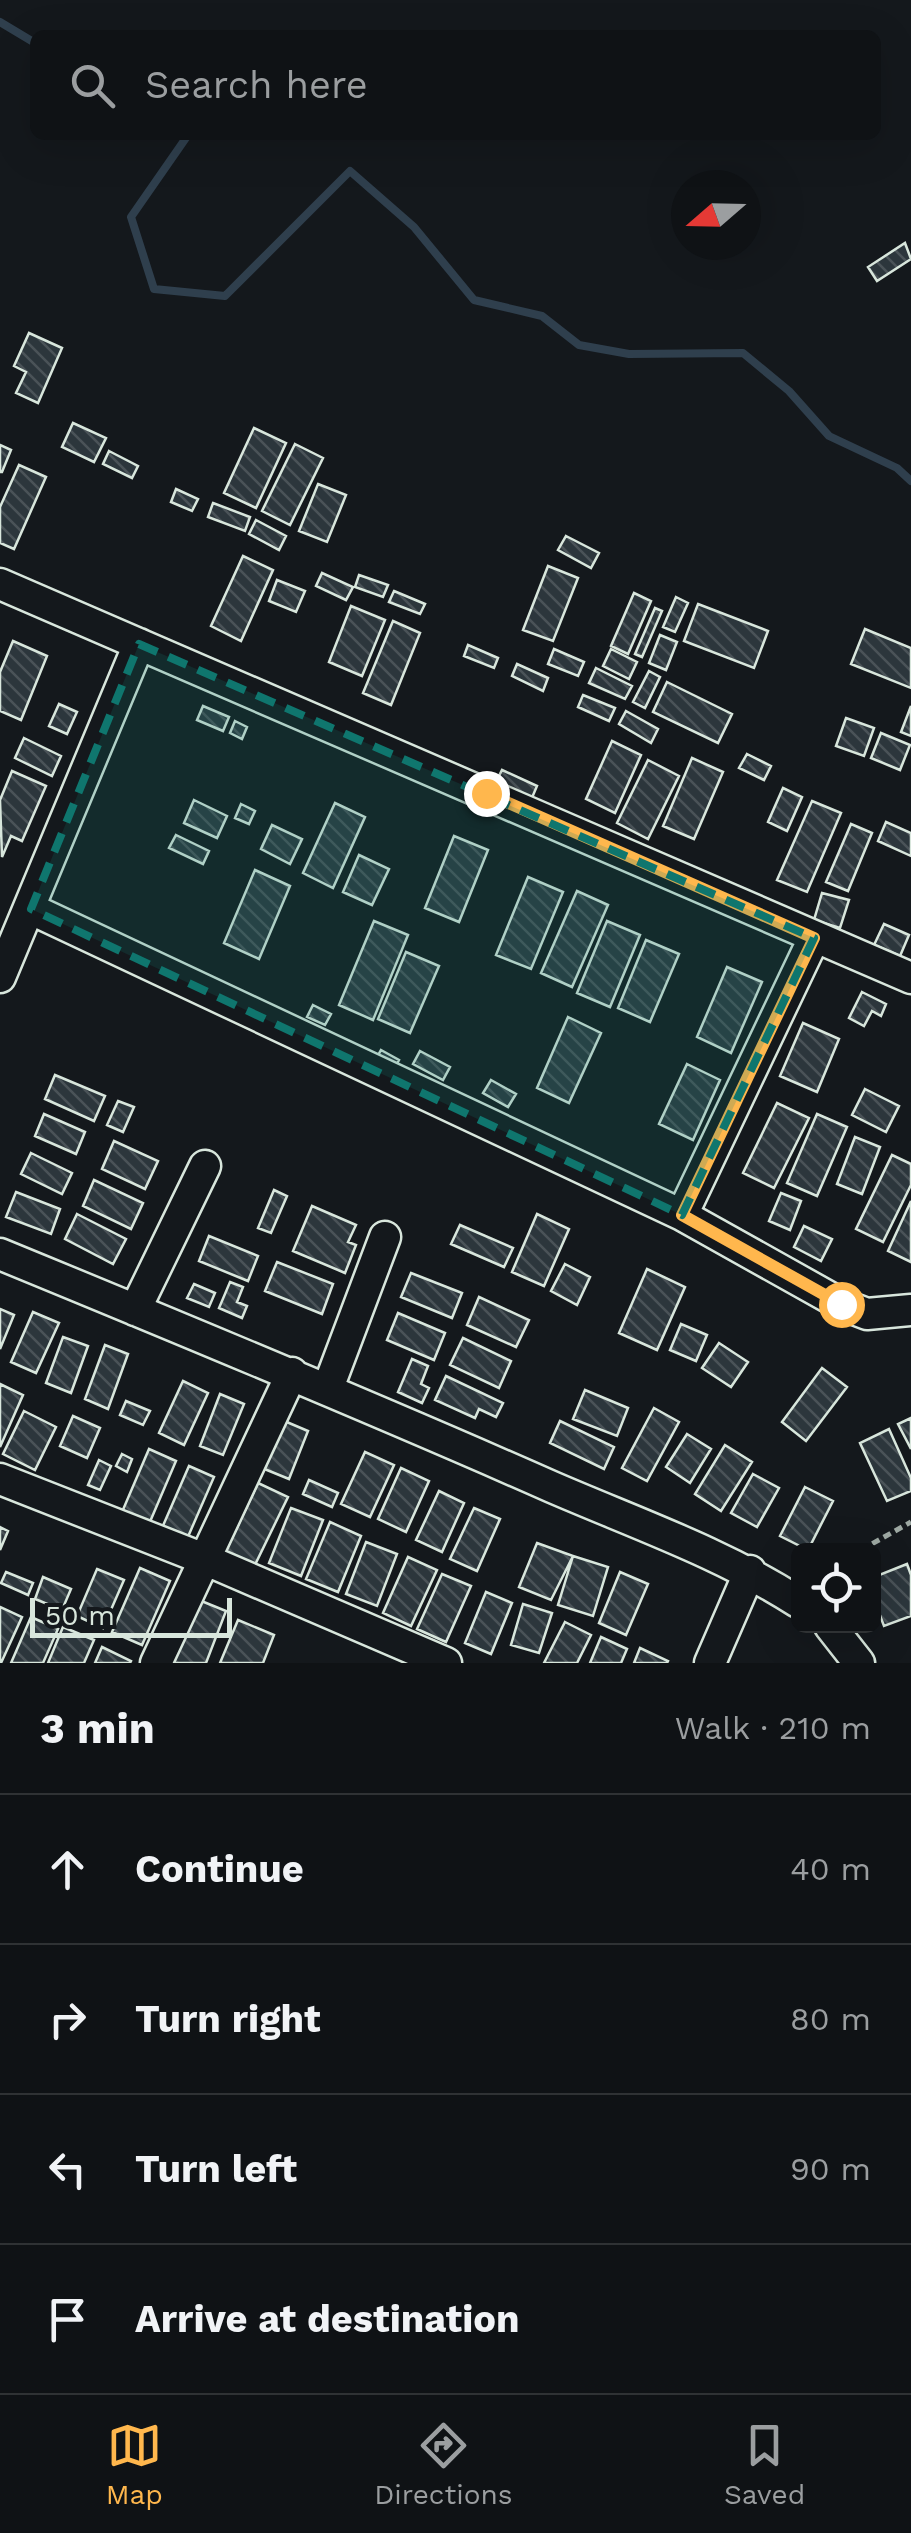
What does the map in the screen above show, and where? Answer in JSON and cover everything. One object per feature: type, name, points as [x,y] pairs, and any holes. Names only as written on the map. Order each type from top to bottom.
[{"type":"street","points":[[0,584],[911,978]]},
{"type":"street","points":[[0,976],[31,910],[139,644]]},
{"type":"street","points":[[31,910],[682,1215],[841,1304],[867,1314],[911,1310]]},
{"type":"street","points":[[682,1215],[814,938]]},
{"type":"street","points":[[135,1310],[206,1166]]},
{"type":"street","points":[[328,1388],[385,1237]]},
{"type":"street","points":[[0,1254],[328,1388],[750,1571],[791,1597]]},
{"type":"street","points":[[156,1663],[292,1373]]},
{"type":"street","points":[[0,1479],[204,1559],[446,1663]]},
{"type":"street","points":[[710,1663],[750,1571]]},
{"type":"street","points":[[835,1633],[859,1663]]},
{"type":"path","points":[[874,1543],[911,1522]]},
{"type":"highlighted area","points":[[139,644],[814,938],[682,1215],[31,909]]},
{"type":"building","points":[[905,243],[911,259],[877,281],[868,267]]},
{"type":"building","points":[[29,333],[62,348],[38,403],[16,393],[26,372],[14,366]]},
{"type":"building","points":[[73,423],[106,438],[94,462],[62,447]]},
{"type":"building","points":[[254,428],[286,443],[256,508],[224,493]]},
{"type":"building","points":[[295,444],[323,458],[290,525],[262,511]]},
{"type":"building","points":[[0,445],[11,450],[2,472],[0,472]]},
{"type":"building","points":[[109,451],[138,466],[132,478],[103,464]]},
{"type":"building","points":[[19,465],[46,477],[14,549],[0,543],[0,507]]},
{"type":"building","points":[[318,484],[346,495],[327,542],[299,531]]},
{"type":"building","points":[[176,489],[198,499],[192,511],[171,502]]},
{"type":"building","points":[[213,503],[250,517],[245,531],[208,517]]},
{"type":"building","points":[[256,520],[286,536],[279,550],[249,534]]},
{"type":"building","points":[[566,536],[599,553],[591,568],[558,550]]},
{"type":"building","points":[[243,556],[273,570],[241,641],[211,626]]},
{"type":"building","points":[[548,566],[578,578],[553,641],[523,630]]},
{"type":"building","points":[[322,573],[353,587],[346,600],[316,586]]},
{"type":"building","points":[[359,575],[388,585],[383,597],[355,587]]},
{"type":"building","points":[[277,580],[305,591],[296,612],[269,601]]},
{"type":"building","points":[[394,591],[425,604],[420,614],[389,602]]},
{"type":"building","points":[[634,593],[651,601],[628,654],[611,646]]},
{"type":"building","points":[[676,597],[688,603],[675,632],[663,627]]},
{"type":"building","points":[[698,604],[768,631],[754,668],[684,641]]},
{"type":"building","points":[[351,606],[385,620],[362,676],[329,662]]},
{"type":"building","points":[[655,608],[662,611],[642,657],[635,654]]},
{"type":"building","points":[[393,621],[420,633],[391,705],[363,693]]},
{"type":"building","points":[[865,629],[911,648],[911,688],[851,664]]},
{"type":"building","points":[[660,635],[677,642],[666,670],[649,663]]},
{"type":"building","points":[[13,641],[47,656],[21,720],[0,711],[0,672]]},
{"type":"building","points":[[468,645],[498,658],[494,668],[464,656]]},
{"type":"building","points":[[554,649],[584,662],[578,676],[548,664]]},
{"type":"building","points":[[611,649],[637,662],[629,679],[603,666]]},
{"type":"building","points":[[517,664],[548,678],[543,691],[512,676]]},
{"type":"building","points":[[596,668],[632,686],[625,699],[589,683]]},
{"type":"building","points":[[649,671],[660,677],[645,708],[633,702]]},
{"type":"building","points":[[667,682],[732,714],[718,743],[653,712]]},
{"type":"building","points":[[583,695],[615,708],[609,721],[578,707]]},
{"type":"building","points":[[59,704],[77,712],[67,734],[49,726]]},
{"type":"building","points":[[203,706],[229,717],[223,731],[197,720]]},
{"type":"building","points":[[911,706],[911,736],[901,732]]},
{"type":"building","points":[[626,711],[658,729],[651,743],[619,724]]},
{"type":"building","points":[[846,718],[874,728],[864,756],[836,746]]},
{"type":"building","points":[[235,721],[247,727],[242,739],[230,733]]},
{"type":"building","points":[[881,733],[910,745],[900,770],[871,758]]},
{"type":"building","points":[[24,738],[61,756],[52,776],[15,758]]},
{"type":"building","points":[[612,741],[641,755],[615,813],[586,799]]},
{"type":"building","points":[[747,754],[771,766],[764,780],[739,768]]},
{"type":"building","points":[[692,758],[723,772],[694,839],[663,826]]},
{"type":"building","points":[[648,760],[679,776],[648,839],[617,823]]},
{"type":"building","points":[[502,770],[537,786],[531,800],[495,784]]},
{"type":"building","points":[[12,771],[46,786],[22,841],[11,836],[2,857],[0,800]]},
{"type":"building","points":[[783,788],[802,797],[787,831],[768,822]]},
{"type":"building","points":[[194,800],[227,816],[217,838],[184,823]]},
{"type":"building","points":[[812,801],[841,813],[807,892],[777,880]]},
{"type":"building","points":[[335,803],[365,817],[333,888],[303,873]]},
{"type":"building","points":[[241,804],[255,811],[249,824],[235,818]]},
{"type":"building","points":[[886,822],[911,833],[911,856],[878,841]]},
{"type":"building","points":[[851,824],[872,833],[848,891],[826,882]]},
{"type":"building","points":[[272,825],[302,839],[290,864],[261,849]]},
{"type":"building","points":[[176,835],[209,851],[203,864],[169,848]]},
{"type":"building","points":[[454,836],[488,850],[459,922],[425,908]]},
{"type":"building","points":[[359,855],[389,869],[372,905],[343,892]]},
{"type":"building","points":[[255,870],[290,886],[259,959],[224,943]]},
{"type":"building","points":[[528,877],[563,892],[531,969],[496,955]]},
{"type":"building","points":[[577,891],[608,905],[572,987],[541,973]]},
{"type":"building","points":[[822,893],[849,900],[840,928],[814,920]]},
{"type":"building","points":[[374,921],[408,935],[373,1020],[339,1005]]},
{"type":"building","points":[[607,921],[640,935],[610,1007],[577,993]]},
{"type":"building","points":[[884,924],[909,935],[900,956],[874,945]]},
{"type":"building","points":[[646,940],[679,954],[650,1022],[618,1008]]},
{"type":"building","points":[[406,952],[439,966],[410,1033],[378,1019]]},
{"type":"building","points":[[727,967],[762,982],[731,1053],[697,1037]]},
{"type":"building","points":[[862,992],[886,1004],[881,1016],[872,1011],[864,1026],[849,1018]]},
{"type":"building","points":[[313,1005],[331,1014],[325,1025],[307,1017]]},
{"type":"building","points":[[568,1017],[601,1033],[569,1103],[537,1088]]},
{"type":"building","points":[[803,1023],[839,1039],[817,1092],[780,1076]]},
{"type":"building","points":[[381,1050],[399,1060],[394,1069],[376,1059]]},
{"type":"building","points":[[420,1051],[450,1067],[443,1080],[413,1064]]},
{"type":"building","points":[[687,1064],[720,1080],[693,1140],[659,1124]]},
{"type":"building","points":[[55,1075],[105,1096],[94,1121],[45,1099]]},
{"type":"building","points":[[491,1080],[516,1094],[508,1107],[483,1093]]},
{"type":"building","points":[[865,1089],[899,1106],[886,1132],[852,1115]]},
{"type":"building","points":[[118,1101],[134,1107],[123,1132],[107,1125]]},
{"type":"building","points":[[777,1103],[809,1118],[774,1188],[743,1173]]},
{"type":"building","points":[[44,1114],[85,1132],[76,1154],[35,1136]]},
{"type":"building","points":[[817,1114],[847,1127],[817,1196],[787,1183]]},
{"type":"building","points":[[855,1137],[880,1147],[862,1194],[837,1184]]},
{"type":"building","points":[[114,1141],[158,1161],[145,1189],[102,1169]]},
{"type":"building","points":[[31,1153],[72,1173],[62,1194],[21,1174]]},
{"type":"building","points":[[892,1155],[911,1164],[911,1185],[883,1242],[856,1229]]},
{"type":"building","points":[[94,1180],[143,1203],[131,1229],[83,1206]]},
{"type":"building","points":[[274,1190],[287,1196],[271,1233],[258,1228]]},
{"type":"building","points":[[16,1192],[60,1209],[51,1234],[6,1217]]},
{"type":"building","points":[[781,1193],[801,1201],[790,1230],[769,1221]]},
{"type":"building","points":[[911,1201],[911,1262],[888,1251]]},
{"type":"building","points":[[312,1206],[356,1225],[348,1242],[356,1245],[345,1273],[293,1251]]},
{"type":"building","points":[[77,1214],[126,1239],[113,1264],[65,1239]]},
{"type":"building","points":[[537,1214],[569,1229],[544,1286],[512,1272]]},
{"type":"building","points":[[460,1225],[513,1248],[504,1267],[451,1244]]},
{"type":"building","points":[[804,1226],[832,1239],[821,1261],[794,1247]]},
{"type":"building","points":[[209,1236],[258,1256],[248,1281],[199,1261]]},
{"type":"building","points":[[277,1262],[333,1284],[322,1314],[265,1291]]},
{"type":"building","points":[[565,1264],[590,1277],[577,1305],[551,1291]]},
{"type":"building","points":[[647,1269],[685,1287],[657,1350],[619,1333]]},
{"type":"building","points":[[411,1273],[462,1293],[452,1318],[401,1297]]},
{"type":"building","points":[[230,1282],[243,1287],[237,1302],[247,1306],[242,1318],[219,1308]]},
{"type":"building","points":[[194,1284],[215,1293],[209,1307],[187,1298]]},
{"type":"building","points":[[479,1297],[529,1320],[516,1347],[467,1325]]},
{"type":"building","points":[[0,1309],[14,1315],[0,1349]]},
{"type":"building","points":[[33,1312],[59,1323],[36,1373],[11,1362]]},
{"type":"building","points":[[398,1313],[445,1333],[434,1360],[387,1340]]},
{"type":"building","points":[[681,1324],[707,1335],[696,1361],[670,1350]]},
{"type":"building","points":[[63,1337],[88,1346],[71,1393],[46,1383]]},
{"type":"building","points":[[463,1338],[511,1361],[499,1388],[450,1365]]},
{"type":"building","points":[[719,1343],[748,1362],[731,1387],[702,1368]]},
{"type":"building","points":[[105,1345],[128,1354],[108,1409],[85,1399]]},
{"type":"building","points":[[412,1359],[428,1366],[421,1384],[429,1388],[422,1403],[398,1392]]},
{"type":"building","points":[[822,1368],[847,1387],[806,1441],[782,1422]]},
{"type":"building","points":[[446,1376],[503,1403],[496,1417],[479,1409],[475,1418],[435,1400]]},
{"type":"building","points":[[183,1381],[208,1393],[184,1445],[159,1433]]},
{"type":"building","points":[[0,1384],[23,1395],[0,1447]]},
{"type":"building","points":[[585,1390],[628,1408],[617,1436],[573,1419]]},
{"type":"building","points":[[220,1394],[244,1404],[223,1455],[200,1446]]},
{"type":"building","points":[[126,1401],[150,1411],[143,1425],[120,1415]]},
{"type":"building","points":[[654,1408],[679,1422],[647,1481],[622,1468]]},
{"type":"building","points":[[24,1411],[56,1427],[35,1470],[3,1454]]},
{"type":"building","points":[[73,1416],[100,1428],[87,1458],[60,1446]]},
{"type":"building","points":[[911,1418],[911,1449],[898,1424]]},
{"type":"building","points":[[282,1420],[308,1431],[289,1479],[262,1468]]},
{"type":"building","points":[[560,1421],[614,1447],[604,1469],[550,1443]]},
{"type":"building","points":[[889,1429],[911,1478],[911,1491],[887,1501],[860,1443]]},
{"type":"building","points":[[687,1434],[711,1449],[690,1483],[666,1467]]},
{"type":"building","points":[[725,1445],[752,1462],[721,1511],[695,1494]]},
{"type":"building","points":[[149,1449],[176,1461],[149,1524],[122,1512]]},
{"type":"building","points":[[365,1452],[394,1465],[370,1517],[341,1504]]},
{"type":"building","points":[[122,1454],[132,1459],[127,1472],[116,1466]]},
{"type":"building","points":[[99,1460],[111,1466],[100,1490],[88,1485]]},
{"type":"building","points":[[189,1466],[214,1477],[187,1539],[162,1528]]},
{"type":"building","points":[[401,1468],[429,1481],[406,1532],[378,1519]]},
{"type":"building","points":[[753,1474],[779,1488],[757,1527],[731,1513]]},
{"type":"building","points":[[309,1480],[338,1493],[332,1507],[303,1494]]},
{"type":"building","points":[[258,1483],[288,1497],[251,1573],[222,1559]]},
{"type":"building","points":[[805,1487],[833,1501],[812,1543],[794,1543],[780,1536]]},
{"type":"building","points":[[439,1491],[464,1503],[442,1552],[416,1540]]},
{"type":"building","points":[[291,1508],[323,1520],[301,1576],[269,1563]]},
{"type":"building","points":[[474,1508],[500,1519],[477,1571],[450,1559]]},
{"type":"building","points":[[330,1522],[361,1536],[338,1592],[306,1579]]},
{"type":"building","points":[[0,1527],[8,1531],[0,1550]]},
{"type":"building","points":[[366,1542],[397,1554],[377,1606],[346,1594]]},
{"type":"building","points":[[537,1543],[573,1556],[551,1600],[519,1587]]},
{"type":"building","points":[[573,1556],[608,1567],[593,1616],[558,1605]]},
{"type":"building","points":[[408,1557],[437,1570],[411,1626],[383,1613]]},
{"type":"building","points":[[907,1564],[911,1575],[911,1616],[884,1626],[881,1618],[881,1574]]},
{"type":"building","points":[[140,1568],[170,1581],[142,1645],[112,1632]]},
{"type":"building","points":[[97,1569],[124,1580],[103,1628],[77,1616]]},
{"type":"building","points":[[6,1572],[33,1583],[28,1595],[1,1583]]},
{"type":"building","points":[[620,1572],[648,1584],[626,1635],[599,1623]]},
{"type":"building","points":[[442,1574],[471,1586],[446,1642],[417,1629]]},
{"type":"building","points":[[43,1577],[71,1589],[62,1610],[35,1599]]},
{"type":"building","points":[[486,1592],[512,1603],[491,1654],[465,1643]]},
{"type":"building","points":[[194,1598],[226,1611],[206,1663],[169,1663]]},
{"type":"building","points":[[523,1604],[552,1613],[539,1653],[511,1645]]},
{"type":"building","points":[[0,1607],[22,1617],[1,1663],[0,1663]]},
{"type":"building","points":[[31,1617],[58,1629],[43,1663],[11,1663]]},
{"type":"building","points":[[238,1620],[274,1635],[263,1663],[220,1663]]},
{"type":"building","points":[[565,1622],[591,1635],[577,1663],[544,1663]]},
{"type":"building","points":[[63,1627],[94,1640],[84,1663],[48,1663]]},
{"type":"building","points":[[601,1637],[627,1649],[621,1663],[590,1663]]},
{"type":"building","points":[[102,1647],[131,1661],[130,1663],[95,1663]]},
{"type":"building","points":[[640,1648],[668,1661],[667,1663],[634,1663]]},
{"type":"waterway","points":[[0,22],[30,40]]},
{"type":"waterway","points":[[185,140],[131,217],[154,289],[225,296],[350,171],[414,227],[474,300],[542,316],[579,345],[629,354],[743,353],[789,391],[829,436],[897,468],[911,481]]},
{"type":"route","points":[[486,793],[814,938],[682,1215],[841,1304]]}]
